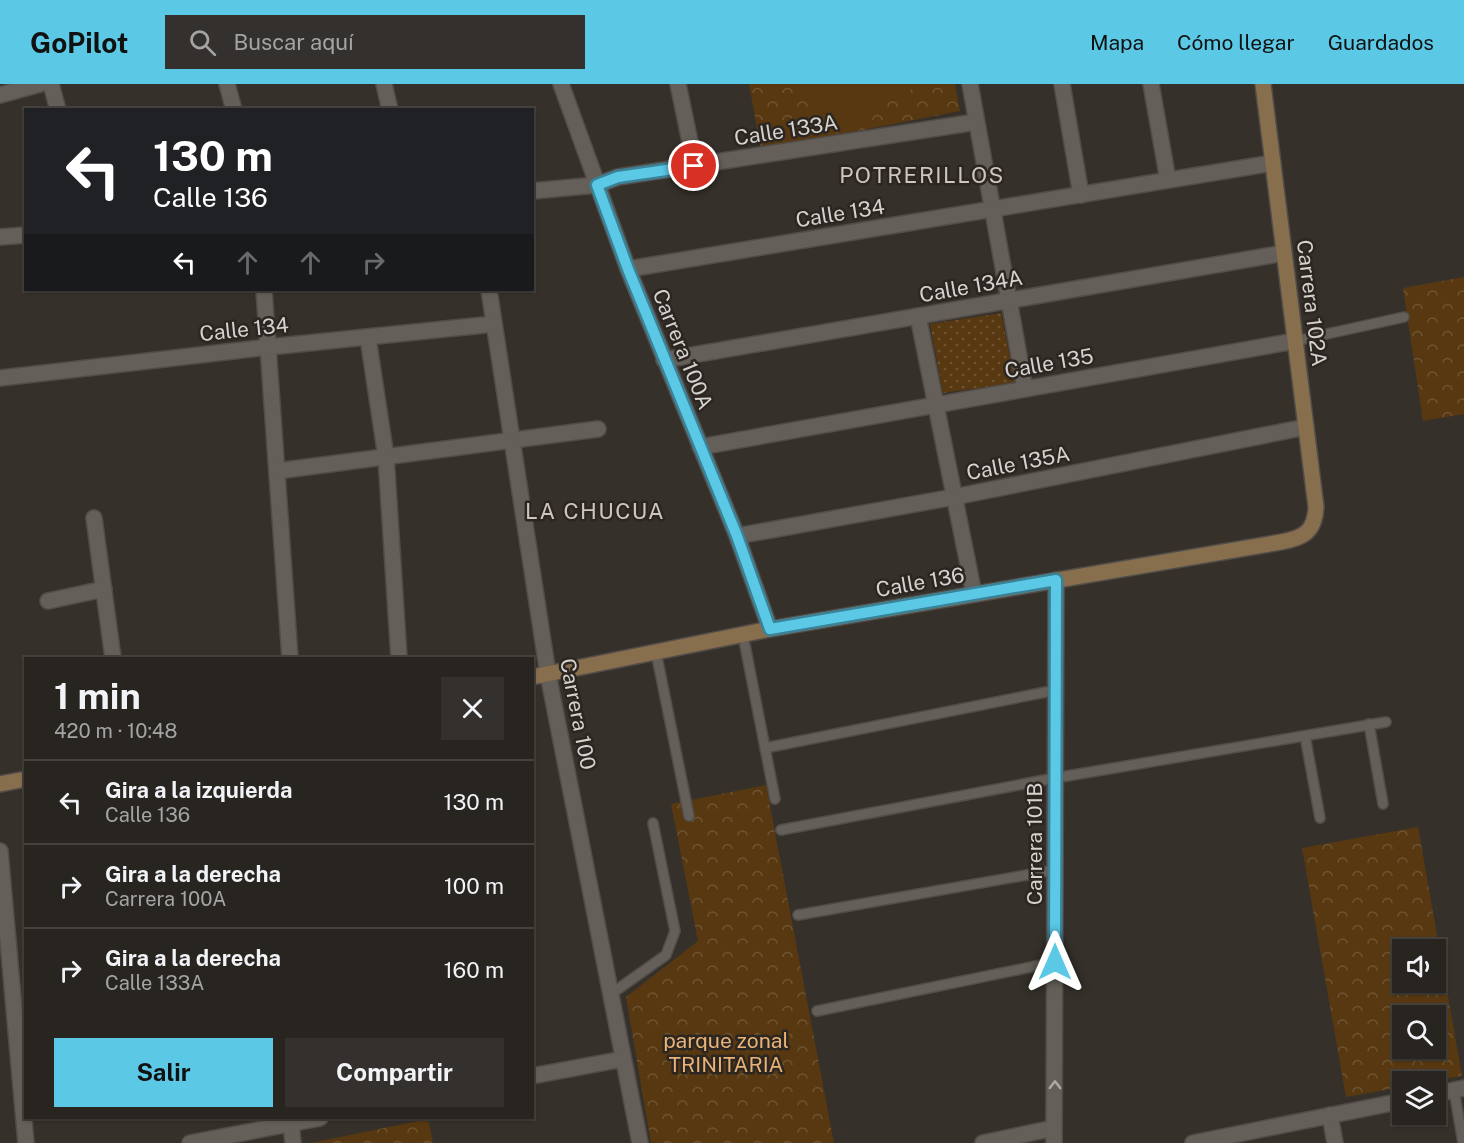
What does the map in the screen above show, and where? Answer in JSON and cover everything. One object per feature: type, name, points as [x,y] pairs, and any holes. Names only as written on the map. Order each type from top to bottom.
[{"type":"street","points":[[0,94],[40,84]]},
{"type":"street","points":[[51,84],[57,108]]},
{"type":"street","points":[[227,84],[233,108]]},
{"type":"street","points":[[384,84],[390,108]]},
{"type":"street","name":"Carrera 100A","points":[[561,84],[628,269],[737,536],[770,629]]},
{"type":"street","points":[[678,84],[694,166]]},
{"type":"street","points":[[969,84],[1025,389]]},
{"type":"street","points":[[1062,84],[1081,195]]},
{"type":"street","points":[[1151,84],[1168,180]]},
{"type":"street","name":"Carrera 102A","points":[[1263,84],[1316,507],[1311,527]]},
{"type":"street","name":"Calle 133A","points":[[534,191],[597,185],[618,177],[976,122]]},
{"type":"street","name":"Calle 134","points":[[628,269],[1273,163]]},
{"type":"street","points":[[0,237],[24,235]]},
{"type":"street","name":"Calle 134A","points":[[664,360],[1284,253]]},
{"type":"street","points":[[264,291],[290,657]]},
{"type":"street","name":"Carrera 100","points":[[489,291],[548,674],[640,1143]]},
{"type":"street","points":[[918,316],[974,594]]},
{"type":"street","name":"Calle 134","points":[[0,378],[494,324]]},
{"type":"street","points":[[368,338],[386,457],[399,657]]},
{"type":"street","name":"Calle 135","points":[[700,447],[1295,341]]},
{"type":"street","name":"Calle 135A","points":[[737,536],[954,497],[1306,427]]},
{"type":"street","points":[[278,471],[598,429]]},
{"type":"street","points":[[94,518],[113,657]]},
{"type":"street","name":"Calle 136","points":[[534,677],[770,629],[1294,539],[1304,535],[1311,527]]},
{"type":"street","name":"Carrera 101B","points":[[1054,1135],[1056,580]]},
{"type":"street","points":[[48,601],[104,589]]},
{"type":"street","points":[[0,784],[24,779]]},
{"type":"street","points":[[0,851],[26,1143]]},
{"type":"street","points":[[534,1076],[623,1059]]},
{"type":"street","points":[[1193,1143],[1241,1138],[1330,1115],[1392,1103]]},
{"type":"street","points":[[1330,1115],[1335,1143]]},
{"type":"street","points":[[190,1143],[314,1119]]},
{"type":"street","points":[[291,1123],[293,1143]]},
{"type":"street","points":[[983,1143],[1054,1135]]},
{"type":"lane","name":"Calle 135","points":[[1295,341],[1404,317]]},
{"type":"lane","points":[[743,635],[775,799]]},
{"type":"lane","points":[[656,652],[689,816]]},
{"type":"lane","points":[[765,748],[1056,690]]},
{"type":"lane","points":[[781,830],[1055,778],[1386,722]]},
{"type":"lane","points":[[1369,724],[1383,804]]},
{"type":"lane","points":[[1305,736],[1320,818]]},
{"type":"lane","points":[[611,994],[666,955],[675,931],[653,823]]},
{"type":"lane","points":[[798,915],[1055,870]]},
{"type":"lane","points":[[817,1011],[1055,962]]},
{"type":"lane","points":[[1459,1089],[1463,1143]]},
{"type":"green space","points":[[749,84],[955,84],[960,111],[761,150]]},
{"type":"green space","points":[[805,84],[921,84],[829,133]]},
{"type":"green space","points":[[1464,277],[1464,414],[1423,421],[1403,288]]},
{"type":"green space","points":[[1001,313],[1015,383],[943,393],[930,324]]},
{"type":"green space","name":"parque zonal TRINITARIA","points":[[766,785],[834,1143],[651,1143],[626,997],[698,941],[671,804]]},
{"type":"green space","points":[[1418,827],[1438,939],[1392,939],[1392,993],[1446,993],[1446,985],[1462,1076],[1446,1078],[1446,1071],[1392,1071],[1392,1089],[1346,1097],[1302,848]]},
{"type":"green space","points":[[428,1119],[433,1143],[311,1143]]},
{"type":"district","name":"POTRERILLOS","points":[[922,175]]},
{"type":"district","name":"LA CHUCUA","points":[[595,511]]},
{"type":"route","points":[[694,166],[618,177],[597,185],[628,269],[737,536],[770,629],[1056,580],[1055,962]]}]
